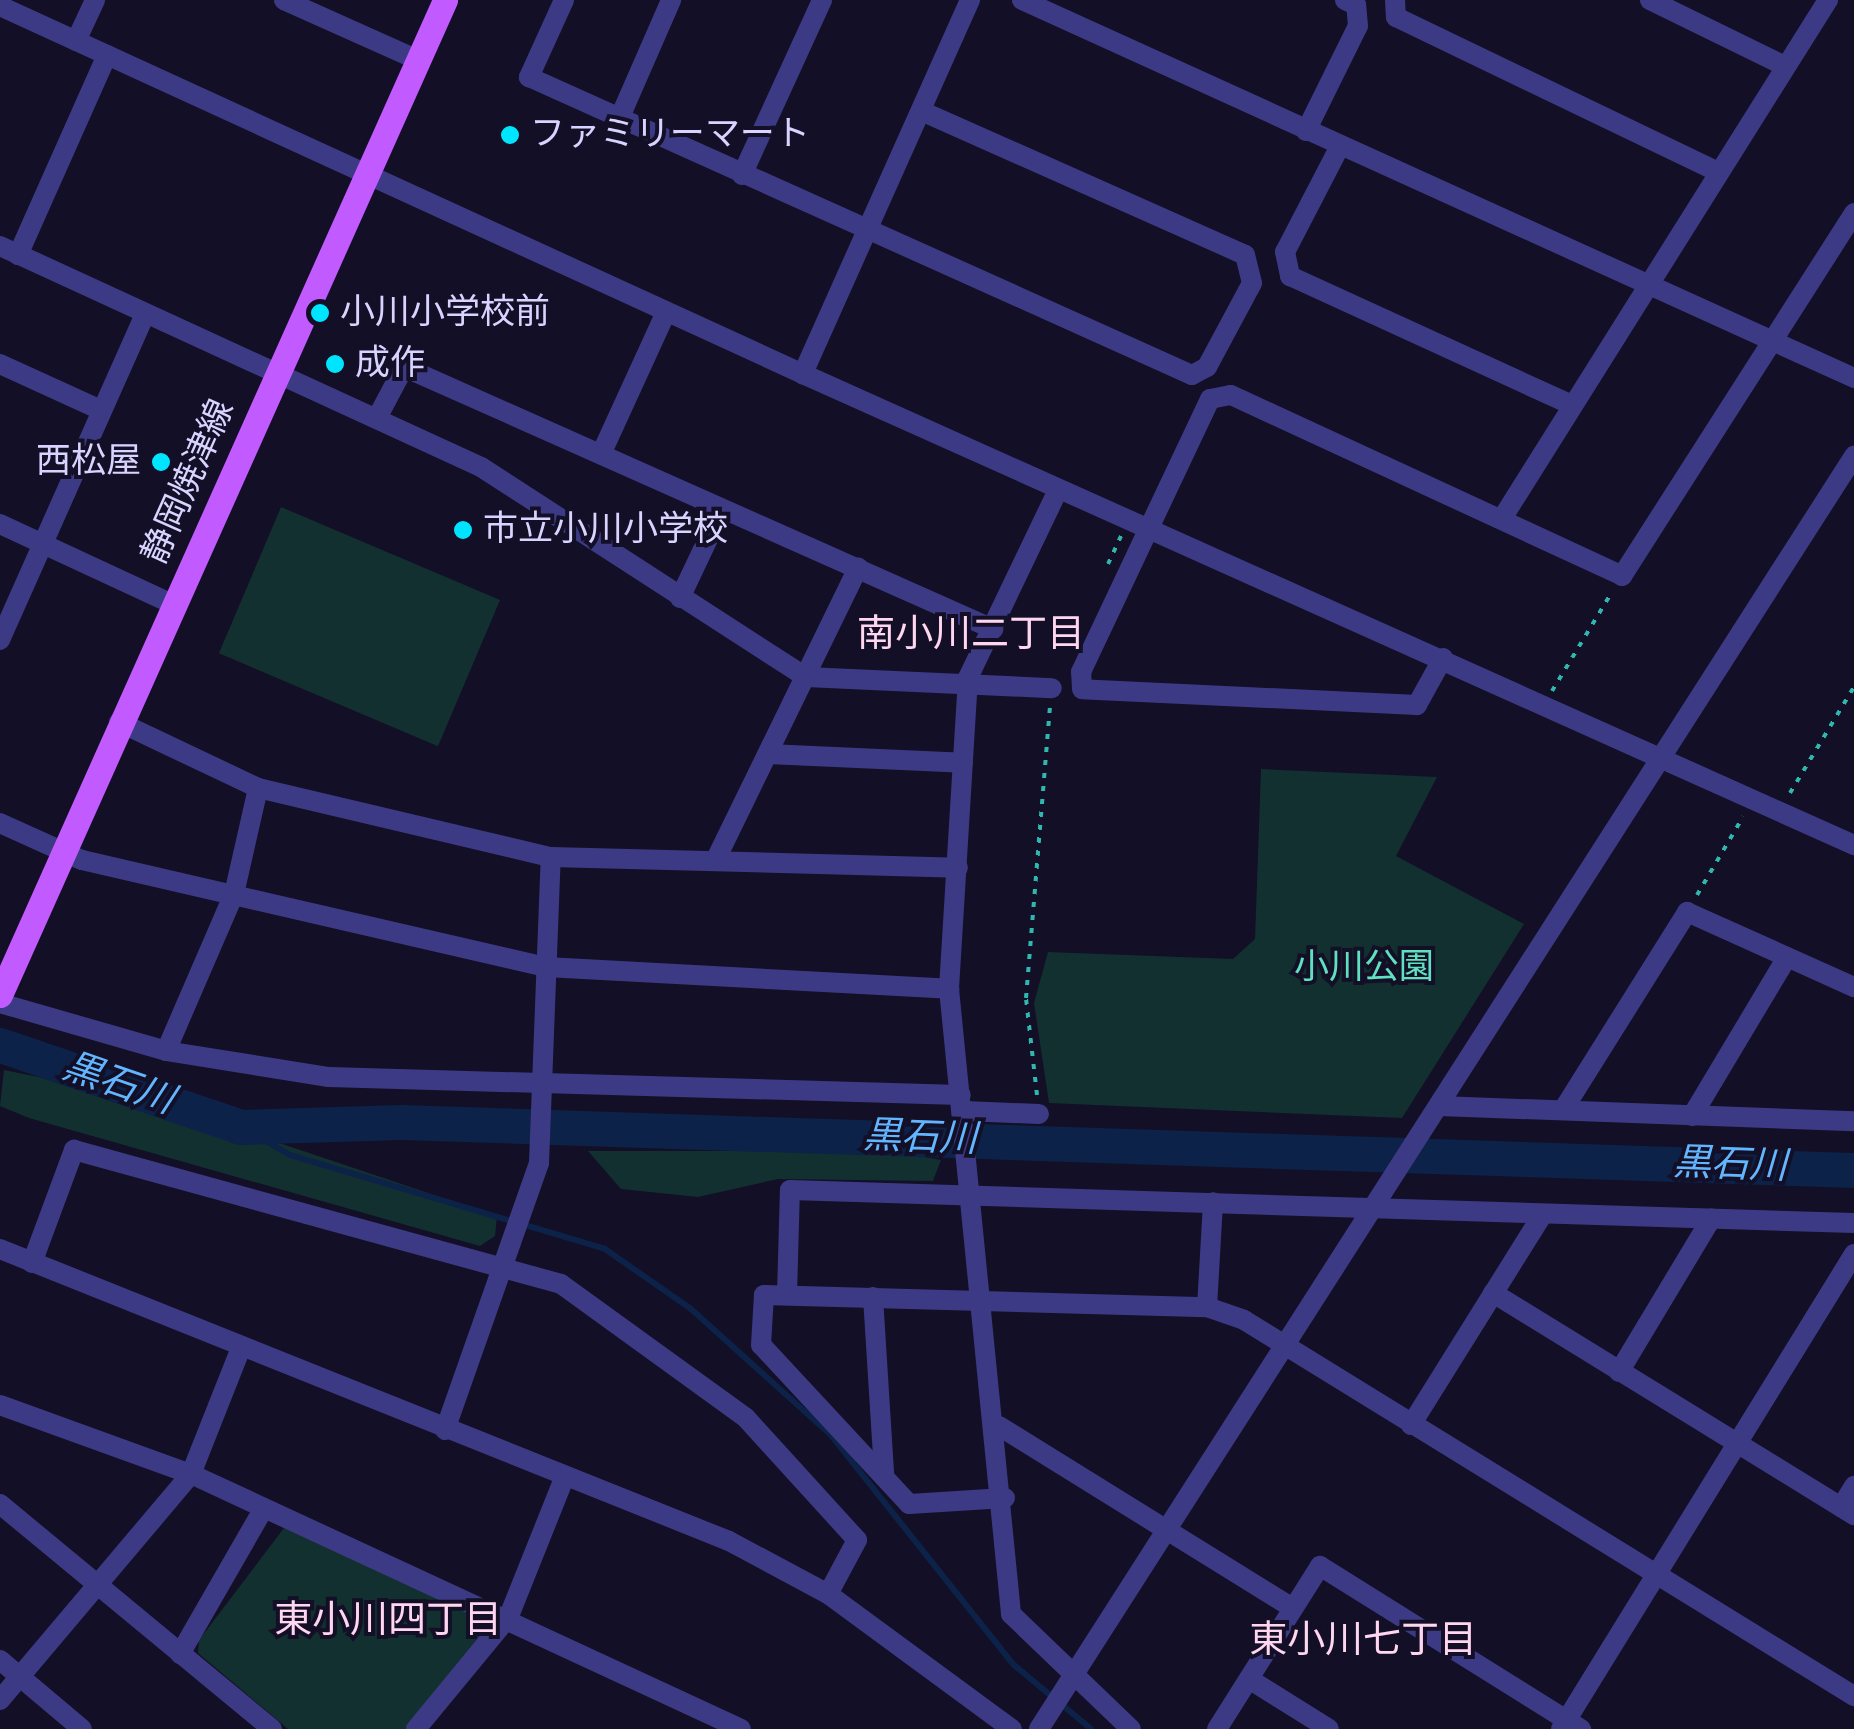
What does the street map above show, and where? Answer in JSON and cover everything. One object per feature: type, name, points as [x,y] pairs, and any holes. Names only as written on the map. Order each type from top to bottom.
[{"type":"main road","name":"静岡焼津線","points":[[0,995],[61,851],[445,0]]},
{"type":"street","points":[[76,41],[95,0]]},
{"type":"street","points":[[284,0],[418,60]]},
{"type":"street","points":[[564,0],[529,76],[867,233],[1192,375],[1206,367],[1252,283],[1244,255],[922,111]]},
{"type":"street","points":[[620,116],[671,0]]},
{"type":"street","points":[[742,176],[822,0]]},
{"type":"street","points":[[803,374],[970,0]]},
{"type":"street","points":[[1022,0],[1854,378]]},
{"type":"street","points":[[1306,131],[1358,26],[1356,5],[1345,0]]},
{"type":"street","points":[[1396,0],[1396,17],[1718,172]]},
{"type":"street","points":[[1650,0],[1785,66]]},
{"type":"street","points":[[1504,517],[1570,404],[1828,0]]},
{"type":"street","points":[[0,6],[1145,532],[1546,702],[1854,845]]},
{"type":"street","points":[[107,56],[9,251],[144,316],[482,466],[806,677],[968,678],[1052,688]]},
{"type":"street","points":[[1340,146],[1285,252],[1290,276],[1570,404]]},
{"type":"street","points":[[1443,658],[1418,705],[1082,689],[1081,672],[1210,398],[1232,395],[1504,517],[1622,576],[1854,213]]},
{"type":"street","points":[[602,452],[666,312]]},
{"type":"street","points":[[0,640],[144,316]]},
{"type":"street","points":[[0,364],[101,410]]},
{"type":"street","points":[[377,418],[404,367],[993,629]]},
{"type":"street","points":[[1039,1729],[1072,1686],[1658,756],[1854,456]]},
{"type":"street","points":[[1058,490],[968,678],[949,990],[981,1299],[999,1426],[1011,1614],[1072,1686],[1131,1729]]},
{"type":"street","points":[[680,598],[722,509]]},
{"type":"street","points":[[0,524],[172,604]]},
{"type":"street","points":[[716,857],[858,568]]},
{"type":"street","points":[[119,722],[258,788],[552,857],[716,857],[958,868]]},
{"type":"street","points":[[768,754],[963,763]]},
{"type":"street","points":[[166,1052],[234,894],[258,788]]},
{"type":"street","points":[[0,823],[61,851],[546,968],[949,990]]},
{"type":"street","points":[[445,1430],[512,1252],[539,1163],[552,857]]},
{"type":"street","points":[[1563,1110],[1687,912],[1854,987]]},
{"type":"street","points":[[1692,1116],[1786,957]]},
{"type":"street","points":[[0,1003],[166,1052],[329,1077],[541,1081],[1039,1114]]},
{"type":"street","points":[[1439,1106],[1854,1121]]},
{"type":"street","points":[[32,1264],[74,1150],[512,1252],[640,1333],[746,1418],[857,1540],[828,1594]]},
{"type":"street","points":[[787,1295],[790,1190],[969,1187],[1213,1202],[1379,1199],[1542,1214],[1854,1222]]},
{"type":"street","points":[[1207,1307],[1213,1202]]},
{"type":"street","points":[[1411,1425],[1542,1214]]},
{"type":"street","points":[[1618,1372],[1711,1219]]},
{"type":"street","points":[[0,1249],[240,1350],[730,1541],[828,1594],[1012,1729]]},
{"type":"street","points":[[1218,1729],[1320,1566],[1570,1726],[1733,1442],[1854,1254]]},
{"type":"street","points":[[1493,1292],[1848,1511],[1854,1486]]},
{"type":"street","points":[[1005,1498],[910,1504],[761,1345],[764,1295],[1207,1307],[1286,1347],[1854,1696]]},
{"type":"street","points":[[872,1297],[884,1474]]},
{"type":"street","points":[[0,1700],[190,1474],[240,1350]]},
{"type":"street","points":[[0,1405],[190,1474],[509,1616],[742,1729]]},
{"type":"street","points":[[999,1426],[1293,1608]]},
{"type":"street","points":[[416,1729],[509,1616],[565,1476]]},
{"type":"street","points":[[0,1504],[272,1729]]},
{"type":"street","points":[[180,1654],[264,1508]]},
{"type":"street","points":[[0,1660],[82,1729]]},
{"type":"street","points":[[1249,1679],[1329,1729]]},
{"type":"path","points":[[1546,702],[1622,576]]},
{"type":"path","points":[[1779,810],[1854,687]]},
{"type":"path","points":[[1039,1114],[1026,998],[1052,688]]},
{"type":"path","points":[[1687,912],[1754,798]]},
{"type":"green space","points":[[281,507],[500,600],[438,746],[219,653]]},
{"type":"green space","name":"小川公園","points":[[1261,769],[1437,777],[1396,856],[1524,924],[1402,1118],[1049,1103],[1034,1003],[1048,952],[1233,959],[1255,939]]},
{"type":"green space","points":[[4,1070],[148,1099],[497,1216],[495,1236],[480,1246],[29,1118],[0,1106]]},
{"type":"green space","points":[[588,1151],[889,1151],[941,1160],[933,1181],[778,1179],[698,1197],[621,1189]]},
{"type":"green space","points":[[284,1528],[499,1624],[409,1729],[288,1729],[198,1653],[199,1640]]},
{"type":"waterway","name":"黒石川","points":[[0,1045],[241,1127],[402,1122],[1854,1170]]},
{"type":"waterway","points":[[241,1127],[290,1155],[605,1249],[691,1309],[830,1434],[1014,1665],[1091,1729]]},
{"type":"place","name":"ファミリーマート","points":[[510,135]]},
{"type":"place","name":"小川小学校前","points":[[320,313]]},
{"type":"place","name":"成作","points":[[335,364]]},
{"type":"place","name":"西松屋","points":[[161,462]]},
{"type":"place","name":"市立小川小学校","points":[[463,530]]},
{"type":"district","name":"南小川二丁目","points":[[971,636]]},
{"type":"district","name":"東小川四丁目","points":[[388,1622]]},
{"type":"district","name":"東小川七丁目","points":[[1363,1642]]}]
